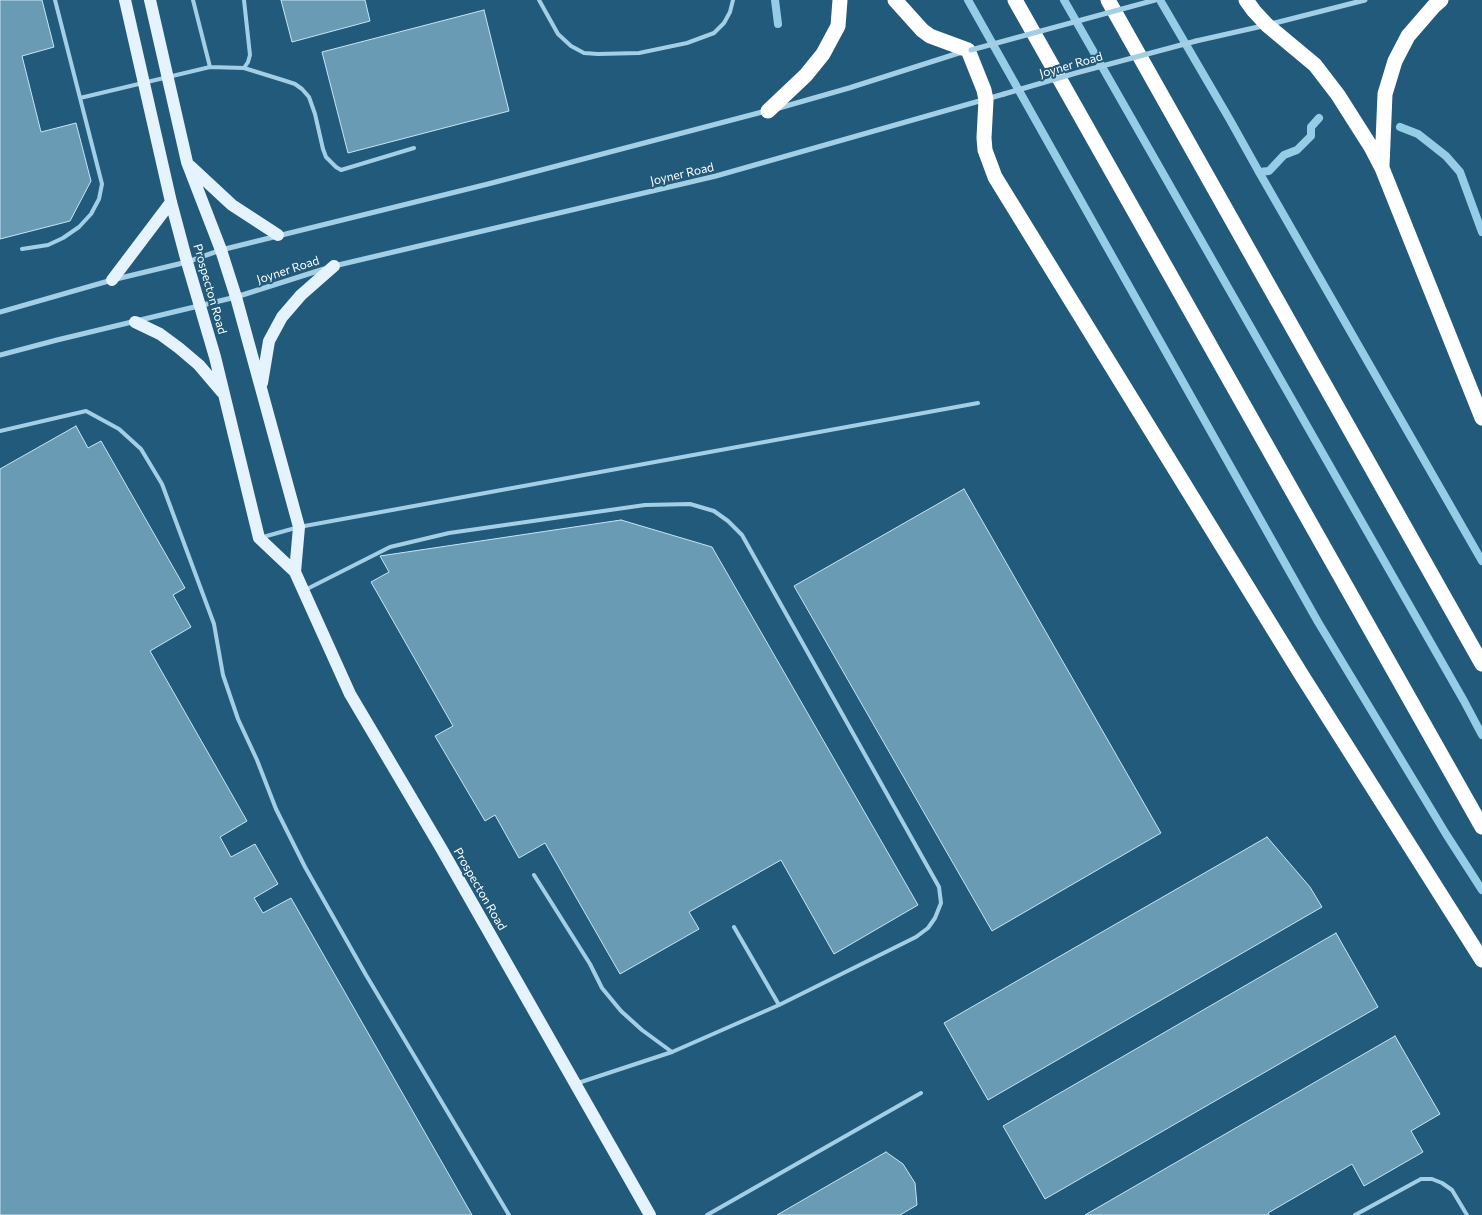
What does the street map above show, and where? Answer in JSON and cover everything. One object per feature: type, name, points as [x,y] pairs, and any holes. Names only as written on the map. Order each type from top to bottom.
[{"type":"highway","points":[[768,111],[806,75],[823,54],[838,26],[840,0]]},
{"type":"highway","points":[[895,0],[922,30],[930,36],[969,50],[984,90],[986,100],[985,150],[995,177],[1296,666],[1482,960]]},
{"type":"highway","points":[[1015,0],[1482,827]]},
{"type":"highway","points":[[1108,0],[1482,664]]},
{"type":"highway","points":[[1246,0],[1268,25],[1315,65],[1338,95],[1371,146],[1382,168],[1482,418]]},
{"type":"highway","points":[[1382,168],[1385,94],[1395,61],[1408,36],[1441,0]]},
{"type":"main road","name":"Prospecton Road","points":[[125,0],[171,202],[215,357],[260,538],[295,572],[350,694],[441,848],[650,1215]]},
{"type":"main road","name":"Prospecton Road","points":[[150,0],[187,162],[221,250],[236,297],[298,527],[295,572]]},
{"type":"main road","points":[[187,162],[232,205],[278,235]]},
{"type":"main road","points":[[112,280],[171,202]]},
{"type":"main road","points":[[261,388],[269,341],[282,317],[301,296],[334,266]]},
{"type":"main road","points":[[135,322],[160,334],[179,348],[199,366],[225,396]]},
{"type":"street","points":[[0,312],[112,280],[187,262],[221,250],[278,235],[488,184],[768,111],[849,88],[969,50],[1155,0]]},
{"type":"street","name":"Joyner Road","points":[[0,355],[236,297],[334,266],[716,176],[1076,73],[1196,41],[1365,0]]},
{"type":"lane","points":[[22,249],[48,245],[79,227],[91,214],[99,199],[102,184],[55,0]]},
{"type":"lane","points":[[193,0],[210,67]]},
{"type":"lane","points":[[244,0],[250,55],[244,68]]},
{"type":"lane","points":[[539,0],[558,34],[571,46],[584,53],[598,54],[639,53],[687,43],[714,33],[724,23],[730,12],[733,0]]},
{"type":"lane","points":[[80,98],[210,67],[244,68],[295,84],[302,89],[309,97],[326,157],[341,170],[414,148]]},
{"type":"lane","points":[[260,538],[298,527],[978,403]]},
{"type":"lane","points":[[0,431],[86,412],[118,428],[141,449],[162,484],[214,624],[222,675],[238,719],[257,760],[276,809],[305,867],[508,1215]]},
{"type":"lane","points":[[303,592],[390,547],[449,533],[645,505],[690,504],[714,511],[728,520],[742,535],[940,887],[941,903],[935,918],[928,928],[916,937],[779,1005],[672,1052],[576,1084]]},
{"type":"lane","points":[[534,875],[590,964],[602,988],[621,1012],[672,1052]]},
{"type":"lane","points":[[734,927],[779,1005]]},
{"type":"lane","points":[[707,1215],[921,1093]]},
{"type":"lane","points":[[1355,1215],[1421,1179],[1432,1179],[1452,1190],[1467,1215]]},
{"type":"building","points":[[0,0],[42,0],[54,47],[22,56],[41,132],[76,123],[91,181],[70,221],[0,239]]},
{"type":"building","points":[[281,0],[365,0],[370,21],[292,42]]},
{"type":"building","points":[[484,10],[509,111],[348,153],[322,52]]},
{"type":"building","points":[[76,426],[88,448],[101,441],[185,588],[173,595],[191,627],[150,651],[247,821],[220,837],[231,857],[255,844],[278,884],[254,898],[263,913],[291,898],[472,1215],[0,1215],[0,469]]},
{"type":"building","points":[[964,489],[1161,833],[992,931],[794,586]]},
{"type":"building","points":[[621,520],[712,547],[918,905],[834,954],[781,860],[689,912],[699,929],[620,974],[545,843],[519,858],[495,815],[485,821],[435,736],[453,726],[371,582],[389,572],[380,556]]},
{"type":"building","points":[[1267,837],[1310,887],[1322,907],[988,1100],[944,1023]]},
{"type":"building","points":[[1336,933],[1378,1007],[1045,1199],[1003,1126]]},
{"type":"building","points":[[1395,1036],[1440,1114],[1411,1131],[1423,1152],[1364,1186],[1352,1164],[1268,1213],[1269,1215],[1085,1215]]},
{"type":"building","points":[[886,1152],[903,1164],[915,1183],[917,1205],[900,1215],[777,1215]]},
{"type":"waterway","points":[[775,0],[778,24]]},
{"type":"waterway","points":[[968,0],[1318,622],[1482,890]]},
{"type":"waterway","points":[[1064,0],[1482,735]]},
{"type":"waterway","points":[[1160,0],[1482,561]]},
{"type":"waterway","points":[[1259,172],[1269,171],[1284,155],[1297,150],[1311,136],[1311,127],[1319,118]]},
{"type":"waterway","points":[[1400,127],[1418,134],[1446,156],[1460,172],[1482,232]]}]
